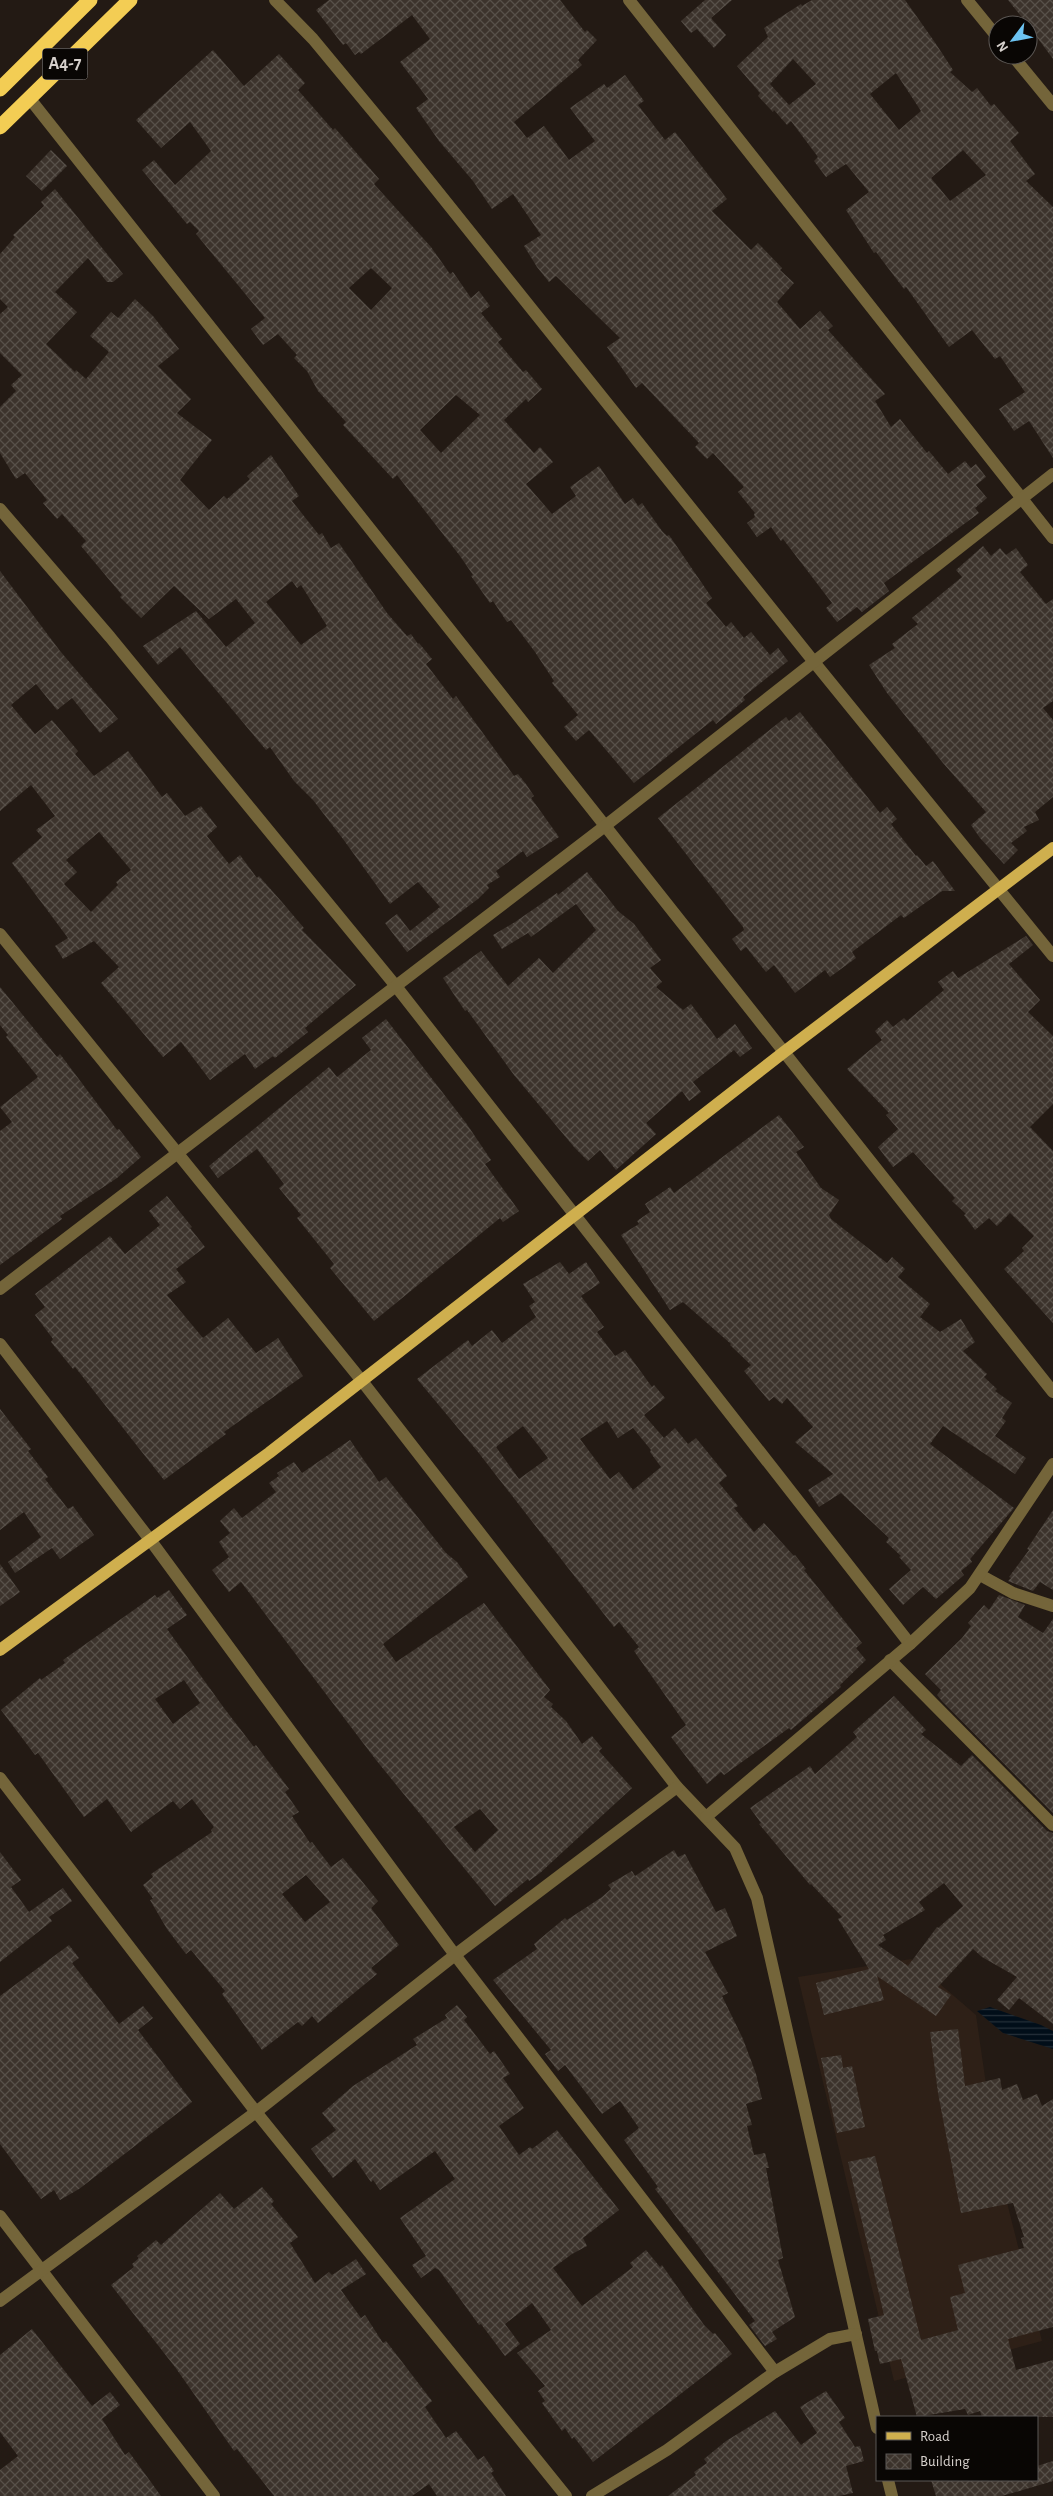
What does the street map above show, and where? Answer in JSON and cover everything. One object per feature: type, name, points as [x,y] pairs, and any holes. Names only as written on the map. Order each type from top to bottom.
[{"type":"highway","name":"A4-7","points":[[0,89],[90,0]]},
{"type":"highway","name":"A4-7","points":[[0,127],[130,0]]},
{"type":"main road","points":[[0,1650],[152,1541],[362,1381],[784,1052],[1053,848]]},
{"type":"street","points":[[275,0],[313,39],[395,138],[814,662],[1053,956]]},
{"type":"street","points":[[629,0],[1053,538]]},
{"type":"street","points":[[967,0],[988,26]]},
{"type":"street","points":[[1020,65],[1053,105]]},
{"type":"street","points":[[30,99],[1053,1392]]},
{"type":"street","points":[[0,1289],[605,826],[1053,474]]},
{"type":"street","points":[[0,509],[110,637],[395,985],[910,1644]]},
{"type":"street","points":[[0,934],[362,1381],[676,1787],[735,1848],[757,1898],[876,2424]]},
{"type":"street","points":[[0,1344],[152,1541],[455,1955],[775,2372]]},
{"type":"street","points":[[706,1817],[910,1644],[970,1588],[1053,1464]]},
{"type":"street","points":[[980,1574],[1013,1593],[1053,1606]]},
{"type":"street","points":[[890,1660],[1053,1825]]},
{"type":"street","points":[[0,1778],[256,2112],[566,2496]]},
{"type":"street","points":[[0,2301],[256,2112],[455,1955],[676,1787]]},
{"type":"street","points":[[0,2216],[214,2496]]},
{"type":"street","points":[[592,2496],[667,2450],[775,2372],[830,2339],[856,2334]]},
{"type":"street","points":[[888,2481],[892,2496]]},
{"type":"shaded area","points":[[911,1959],[976,2015],[998,2167],[1042,2341],[894,2381],[798,1977]]},
{"type":"shaded area","points":[[990,2007],[1053,2031],[1053,2049],[1003,2033],[977,2011]]},
{"type":"building","points":[[329,0],[560,0],[585,32],[587,30],[597,40],[578,60],[582,65],[514,122],[527,138],[544,126],[569,160],[595,141],[570,108],[604,84],[607,88],[625,75],[644,101],[638,105],[665,140],[675,132],[727,199],[712,211],[751,250],[758,243],[782,268],[780,270],[794,283],[777,302],[800,329],[820,311],[833,326],[828,330],[885,394],[875,401],[891,427],[900,419],[927,453],[929,451],[948,474],[965,461],[971,468],[976,464],[986,477],[976,485],[987,498],[975,508],[979,513],[884,583],[889,591],[862,612],[857,607],[837,622],[826,608],[832,603],[783,539],[781,541],[771,527],[757,537],[747,523],[755,517],[755,513],[738,492],[744,487],[713,453],[707,459],[695,447],[699,443],[642,383],[636,388],[607,347],[620,338],[556,276],[549,282],[537,267],[524,246],[541,235],[513,194],[492,209],[473,181],[439,141],[416,108],[428,99],[400,62],[430,39],[412,15],[361,54],[359,52],[355,55],[346,43],[343,45],[316,10]]},
{"type":"building","points":[[705,0],[732,0],[711,18],[726,35],[714,48],[697,29],[691,33],[681,21]]},
{"type":"building","points":[[812,0],[905,0],[953,70],[950,72],[972,92],[977,88],[991,106],[994,104],[1019,133],[1010,141],[1035,174],[1026,181],[1053,207],[1053,458],[1029,421],[1014,431],[999,409],[1025,392],[1000,356],[995,359],[972,330],[949,347],[906,287],[904,289],[876,252],[874,253],[846,210],[869,192],[846,164],[826,177],[814,161],[818,157],[791,121],[787,125],[774,110],[773,112],[758,96],[760,93],[737,66],[768,37],[764,28],[801,4],[802,6]],"holes":[[[793,59],[816,84],[789,105],[770,84]],[[896,73],[921,111],[899,130],[870,94]],[[963,150],[986,175],[950,201],[931,178]]]},
{"type":"building","points":[[1008,0],[1053,0],[1053,59],[1038,39],[1038,15],[1020,15]]},
{"type":"building","points":[[213,50],[244,86],[279,54],[305,83],[298,90],[333,130],[335,128],[379,179],[374,184],[431,247],[450,274],[453,272],[471,298],[479,291],[490,306],[481,313],[502,339],[498,342],[523,372],[526,370],[542,389],[528,402],[526,399],[504,420],[534,453],[540,447],[553,462],[526,484],[552,514],[576,496],[570,487],[599,466],[625,504],[633,498],[638,506],[642,503],[662,531],[667,536],[669,535],[712,598],[706,603],[726,627],[731,622],[744,638],[751,632],[770,655],[778,648],[788,661],[743,697],[745,700],[716,724],[713,720],[634,783],[589,730],[576,741],[564,727],[578,715],[552,683],[554,681],[511,620],[507,622],[493,601],[490,603],[460,556],[397,475],[393,479],[343,425],[346,422],[318,391],[307,371],[294,358],[297,355],[278,334],[263,345],[251,329],[265,318],[196,234],[199,231],[190,222],[187,224],[142,170],[154,160],[175,185],[211,151],[190,122],[161,148],[136,120]],"holes":[[[371,268],[392,288],[371,310],[349,288]],[[456,395],[480,415],[441,453],[420,430]]]},
{"type":"building","points":[[51,150],[67,166],[42,191],[26,176]]},
{"type":"building","points":[[55,189],[123,274],[113,282],[107,282],[88,258],[55,292],[77,312],[46,344],[75,372],[76,370],[86,379],[109,352],[90,336],[111,312],[118,318],[135,299],[153,316],[179,349],[158,366],[191,399],[177,413],[212,440],[180,480],[209,510],[224,496],[227,499],[250,479],[247,476],[271,455],[299,496],[292,501],[319,535],[322,533],[331,548],[339,543],[387,613],[407,636],[411,634],[432,659],[426,664],[453,699],[456,696],[514,776],[518,774],[526,784],[534,796],[531,798],[559,837],[527,857],[523,851],[496,871],[500,877],[487,885],[489,888],[478,899],[407,952],[385,923],[397,914],[410,931],[440,907],[418,882],[390,904],[343,839],[313,800],[294,781],[270,747],[266,750],[180,647],[158,665],[143,646],[196,611],[226,647],[255,623],[236,599],[209,619],[174,586],[141,618],[120,597],[122,595],[81,546],[86,541],[62,514],[57,519],[43,503],[47,500],[25,473],[16,479],[0,453],[0,407],[16,391],[11,385],[22,375],[0,353],[0,314],[8,307],[0,299],[0,254],[15,237],[13,235],[44,206],[41,202]],"holes":[[[292,581],[297,588],[301,585],[327,626],[301,645],[266,602]]]},
{"type":"building","points":[[983,546],[991,556],[1000,548],[1006,555],[1016,548],[1028,565],[1020,572],[1046,604],[1053,599],[1053,701],[1043,708],[1053,720],[1053,797],[1035,812],[1039,820],[1024,827],[1027,831],[1011,843],[1018,850],[1004,864],[980,838],[971,825],[986,812],[943,763],[887,693],[869,665],[895,648],[892,644],[918,624],[912,618],[962,577],[956,570]]},
{"type":"building","points":[[0,571],[60,651],[118,719],[100,733],[72,698],[57,710],[36,684],[11,705],[35,734],[52,720],[78,751],[75,754],[94,776],[128,751],[162,797],[167,793],[185,816],[201,806],[217,827],[207,836],[229,864],[240,855],[257,878],[259,876],[304,928],[302,930],[356,985],[305,1028],[308,1032],[275,1058],[273,1056],[255,1069],[245,1054],[210,1080],[181,1042],[163,1057],[101,983],[119,967],[94,941],[63,959],[55,946],[68,938],[12,863],[42,837],[36,830],[55,816],[31,785],[0,811]],"holes":[[[99,832],[131,870],[116,882],[118,885],[91,912],[64,884],[77,872],[66,860]]]},
{"type":"building","points":[[800,712],[880,813],[887,807],[897,819],[891,824],[916,856],[926,866],[933,861],[955,891],[942,891],[904,918],[901,915],[852,952],[856,958],[830,977],[825,970],[795,993],[774,965],[766,972],[746,947],[741,951],[732,939],[744,930],[743,927],[658,818],[786,717],[789,721]]},
{"type":"building","points":[[587,872],[618,911],[634,924],[661,960],[650,968],[662,982],[656,987],[683,1010],[691,1004],[717,1039],[735,1024],[752,1048],[740,1057],[734,1050],[693,1082],[701,1092],[689,1101],[682,1091],[646,1123],[656,1134],[616,1170],[600,1150],[588,1161],[574,1147],[514,1075],[467,1010],[465,1011],[443,978],[481,951],[508,986],[539,958],[553,973],[596,930],[576,904],[531,937],[528,933],[502,949],[493,935],[557,893],[558,895]]},
{"type":"building","points":[[1026,936],[1033,945],[1009,964],[1040,1000],[1028,1012],[1053,1036],[1053,1104],[1030,1127],[1053,1151],[1053,1323],[1004,1269],[1024,1251],[1022,1248],[1034,1236],[1010,1213],[997,1226],[989,1218],[975,1230],[964,1215],[966,1214],[952,1201],[955,1198],[913,1152],[893,1167],[878,1147],[898,1129],[886,1115],[889,1113],[847,1069],[882,1040],[875,1031],[887,1020],[893,1027],[904,1018],[907,1021],[944,990],[938,982],[953,971],[958,978]]},
{"type":"building","points":[[0,987],[57,1057],[60,1054],[117,1130],[119,1129],[141,1157],[117,1178],[60,1216],[62,1219],[0,1265],[0,1131],[12,1122],[0,1107],[38,1077],[6,1037],[8,1035],[0,1025]]},
{"type":"building","points":[[386,1019],[466,1123],[491,1160],[485,1164],[519,1211],[503,1222],[500,1218],[374,1321],[330,1268],[334,1264],[297,1218],[301,1215],[279,1188],[284,1184],[257,1149],[218,1178],[209,1166],[329,1067],[337,1077],[371,1050],[362,1038]]},
{"type":"building","points":[[779,1115],[804,1147],[796,1152],[821,1188],[839,1200],[829,1215],[831,1219],[887,1263],[892,1257],[905,1269],[898,1277],[930,1304],[920,1317],[940,1332],[961,1319],[975,1342],[963,1351],[987,1374],[984,1377],[997,1389],[995,1391],[1012,1403],[1002,1418],[1006,1421],[995,1436],[1026,1458],[1015,1474],[943,1426],[930,1444],[1014,1508],[970,1559],[972,1562],[961,1571],[964,1575],[936,1599],[923,1587],[903,1605],[889,1589],[911,1570],[899,1557],[901,1556],[886,1542],[889,1538],[841,1493],[819,1507],[808,1490],[833,1474],[795,1442],[813,1427],[787,1398],[782,1404],[774,1397],[769,1401],[744,1371],[751,1365],[731,1344],[683,1302],[670,1310],[621,1235],[639,1224],[637,1221],[650,1212],[645,1204],[670,1187],[674,1193]]},
{"type":"building","points":[[167,1196],[192,1227],[190,1228],[205,1247],[176,1269],[186,1282],[167,1295],[203,1338],[228,1318],[256,1353],[278,1338],[303,1376],[224,1432],[226,1434],[164,1480],[75,1367],[73,1369],[51,1342],[53,1339],[35,1315],[45,1307],[35,1294],[110,1236],[125,1254],[160,1225],[149,1211]]},
{"type":"building","points":[[560,1262],[569,1274],[586,1262],[600,1283],[581,1296],[604,1327],[597,1332],[615,1356],[625,1350],[652,1387],[654,1385],[665,1398],[644,1415],[664,1438],[675,1428],[688,1444],[696,1438],[727,1476],[719,1483],[738,1506],[734,1508],[754,1532],[764,1523],[795,1555],[806,1569],[804,1570],[862,1643],[856,1648],[866,1660],[840,1685],[841,1687],[791,1730],[789,1728],[724,1775],[721,1772],[707,1784],[671,1737],[686,1725],[634,1651],[639,1647],[619,1622],[614,1627],[478,1452],[417,1379],[468,1340],[472,1346],[492,1330],[502,1343],[536,1317],[529,1306],[535,1302],[523,1284]],"holes":[[[607,1421],[618,1438],[633,1428],[651,1450],[650,1452],[661,1467],[633,1490],[619,1472],[610,1479],[580,1439]],[[523,1426],[548,1458],[519,1479],[496,1447]]]},
{"type":"building","points":[[0,1409],[31,1449],[28,1451],[48,1477],[45,1479],[68,1509],[73,1506],[94,1535],[60,1559],[52,1548],[15,1573],[8,1562],[41,1537],[24,1512],[0,1530]]},
{"type":"building","points":[[350,1440],[379,1482],[386,1477],[446,1553],[457,1562],[468,1577],[383,1644],[396,1662],[484,1603],[550,1690],[544,1697],[553,1704],[551,1707],[566,1721],[582,1744],[592,1736],[602,1748],[599,1751],[632,1788],[540,1873],[529,1881],[528,1879],[495,1906],[376,1760],[241,1582],[229,1592],[212,1570],[229,1557],[219,1542],[230,1533],[220,1521],[234,1508],[242,1518],[276,1492],[269,1483],[279,1476],[277,1473],[294,1462],[302,1473]],"holes":[[[480,1809],[498,1830],[475,1852],[454,1827]]]},
{"type":"building","points":[[1053,1510],[1053,1590],[1040,1582],[1033,1591],[1008,1581],[1011,1578],[1009,1577],[1029,1550],[1027,1549]]},
{"type":"building","points":[[0,1564],[20,1592],[0,1606]]},
{"type":"building","points":[[169,1590],[187,1615],[167,1629],[224,1708],[254,1747],[256,1745],[289,1789],[285,1792],[299,1812],[292,1816],[310,1843],[312,1842],[331,1867],[343,1858],[378,1901],[371,1908],[399,1945],[371,1968],[377,1974],[318,2023],[312,2016],[302,2026],[298,2022],[262,2050],[222,1994],[225,1991],[191,1950],[186,1954],[167,1929],[150,1900],[153,1899],[143,1885],[153,1877],[151,1874],[212,1832],[211,1830],[214,1827],[192,1799],[180,1809],[173,1801],[131,1832],[107,1799],[84,1817],[38,1753],[35,1755],[1,1710],[40,1678],[41,1680],[65,1663],[63,1660],[155,1595],[157,1598]],"holes":[[[184,1680],[200,1703],[173,1724],[155,1699]],[[306,1875],[330,1902],[305,1922],[282,1894]]]},
{"type":"building","points":[[999,1595],[1025,1605],[1018,1617],[1043,1633],[1053,1619],[1053,1813],[942,1701],[937,1695],[941,1690],[925,1674],[962,1638],[971,1626],[968,1623],[984,1605],[989,1610]]},
{"type":"building","points":[[894,1696],[926,1730],[921,1734],[961,1766],[972,1755],[1047,1831],[1053,1833],[1053,2024],[1019,1998],[1009,2010],[997,2000],[1017,1977],[982,1957],[973,1949],[938,1987],[951,1995],[936,2016],[877,1976],[884,2000],[824,2015],[816,1983],[869,1969],[838,1919],[842,1917],[810,1885],[759,1824],[761,1823],[750,1808],[810,1766],[815,1774],[857,1737],[853,1732]],"holes":[[[944,1883],[963,1906],[937,1927],[908,1966],[878,1945],[886,1940],[883,1935],[925,1910],[919,1902]]]},
{"type":"building","points":[[674,1850],[678,1857],[685,1854],[716,1912],[725,1908],[737,1936],[705,1952],[728,1993],[722,1996],[743,2039],[756,2074],[762,2099],[746,2104],[752,2125],[747,2126],[754,2155],[765,2153],[769,2168],[766,2168],[783,2258],[778,2260],[795,2317],[772,2332],[777,2339],[765,2346],[749,2325],[755,2321],[655,2189],[658,2187],[624,2140],[639,2128],[620,2101],[602,2114],[565,2065],[558,2071],[545,2054],[551,2050],[493,1980],[537,1949],[534,1944],[565,1918],[567,1920],[602,1897],[611,1889],[608,1885],[632,1871],[635,1876]]},
{"type":"building","points":[[0,1852],[21,1880],[11,1887],[29,1912],[63,1888],[72,1901],[49,1917],[52,1921],[0,1962]]},
{"type":"building","points":[[69,1945],[79,1958],[72,1963],[119,2024],[143,2006],[153,2018],[138,2030],[192,2102],[79,2189],[60,2200],[54,2190],[41,2199],[0,2144],[0,1996]]},
{"type":"building","points":[[457,2005],[467,2017],[464,2020],[490,2054],[494,2051],[510,2074],[503,2078],[524,2108],[499,2126],[519,2155],[530,2147],[532,2149],[557,2130],[619,2210],[583,2238],[587,2246],[553,2268],[582,2306],[633,2267],[630,2263],[646,2250],[660,2267],[662,2265],[704,2325],[713,2334],[715,2333],[732,2354],[593,2462],[574,2437],[572,2439],[565,2428],[562,2431],[542,2403],[545,2401],[538,2391],[545,2386],[517,2353],[551,2330],[532,2303],[505,2324],[520,2344],[505,2356],[481,2324],[479,2325],[439,2270],[435,2268],[421,2278],[412,2265],[426,2256],[400,2218],[455,2179],[435,2151],[380,2190],[373,2180],[371,2182],[355,2159],[333,2178],[311,2149],[336,2130],[322,2113],[353,2086],[417,2045],[413,2039],[447,2018],[445,2015]]},
{"type":"building","points":[[958,2029],[965,2086],[1000,2078],[1002,2090],[1017,2084],[1023,2100],[1037,2094],[1042,2106],[1053,2099],[1053,2327],[1008,2339],[1016,2370],[1053,2360],[1053,2417],[982,2416],[980,2411],[968,2415],[965,2409],[917,2416],[901,2359],[880,2364],[877,2351],[875,2351],[868,2319],[884,2315],[848,2162],[875,2156],[921,2340],[958,2330],[950,2297],[965,2293],[958,2265],[1024,2248],[1021,2238],[1024,2237],[1013,2203],[961,2213],[938,2093],[930,2032]]},
{"type":"building","points":[[841,2055],[843,2068],[852,2066],[865,2127],[837,2133],[821,2058]]},
{"type":"building","points":[[262,2187],[274,2201],[271,2204],[298,2237],[290,2243],[315,2283],[329,2272],[332,2275],[356,2259],[366,2274],[341,2290],[361,2318],[365,2315],[383,2343],[386,2341],[432,2401],[425,2407],[446,2438],[456,2431],[478,2460],[484,2456],[494,2471],[491,2473],[506,2496],[437,2496],[429,2484],[412,2496],[274,2496],[237,2449],[234,2451],[175,2367],[111,2285],[134,2267],[132,2264],[139,2258],[137,2256],[156,2240],[161,2245],[220,2193],[234,2209]]},
{"type":"building","points":[[32,2329],[92,2406],[110,2392],[120,2405],[102,2419],[125,2455],[129,2452],[161,2496],[0,2496],[0,2470],[18,2456],[0,2432],[0,2355]]},
{"type":"building","points":[[826,2391],[845,2418],[839,2422],[855,2447],[860,2446],[864,2461],[846,2466],[853,2493],[839,2496],[668,2496],[696,2475],[694,2472],[707,2463],[704,2459],[726,2441],[775,2411],[801,2445],[817,2433],[800,2407]]},
{"type":"building","points":[[1053,2461],[1053,2481],[1002,2496],[936,2496],[931,2481],[1038,2481],[1038,2466]]}]
